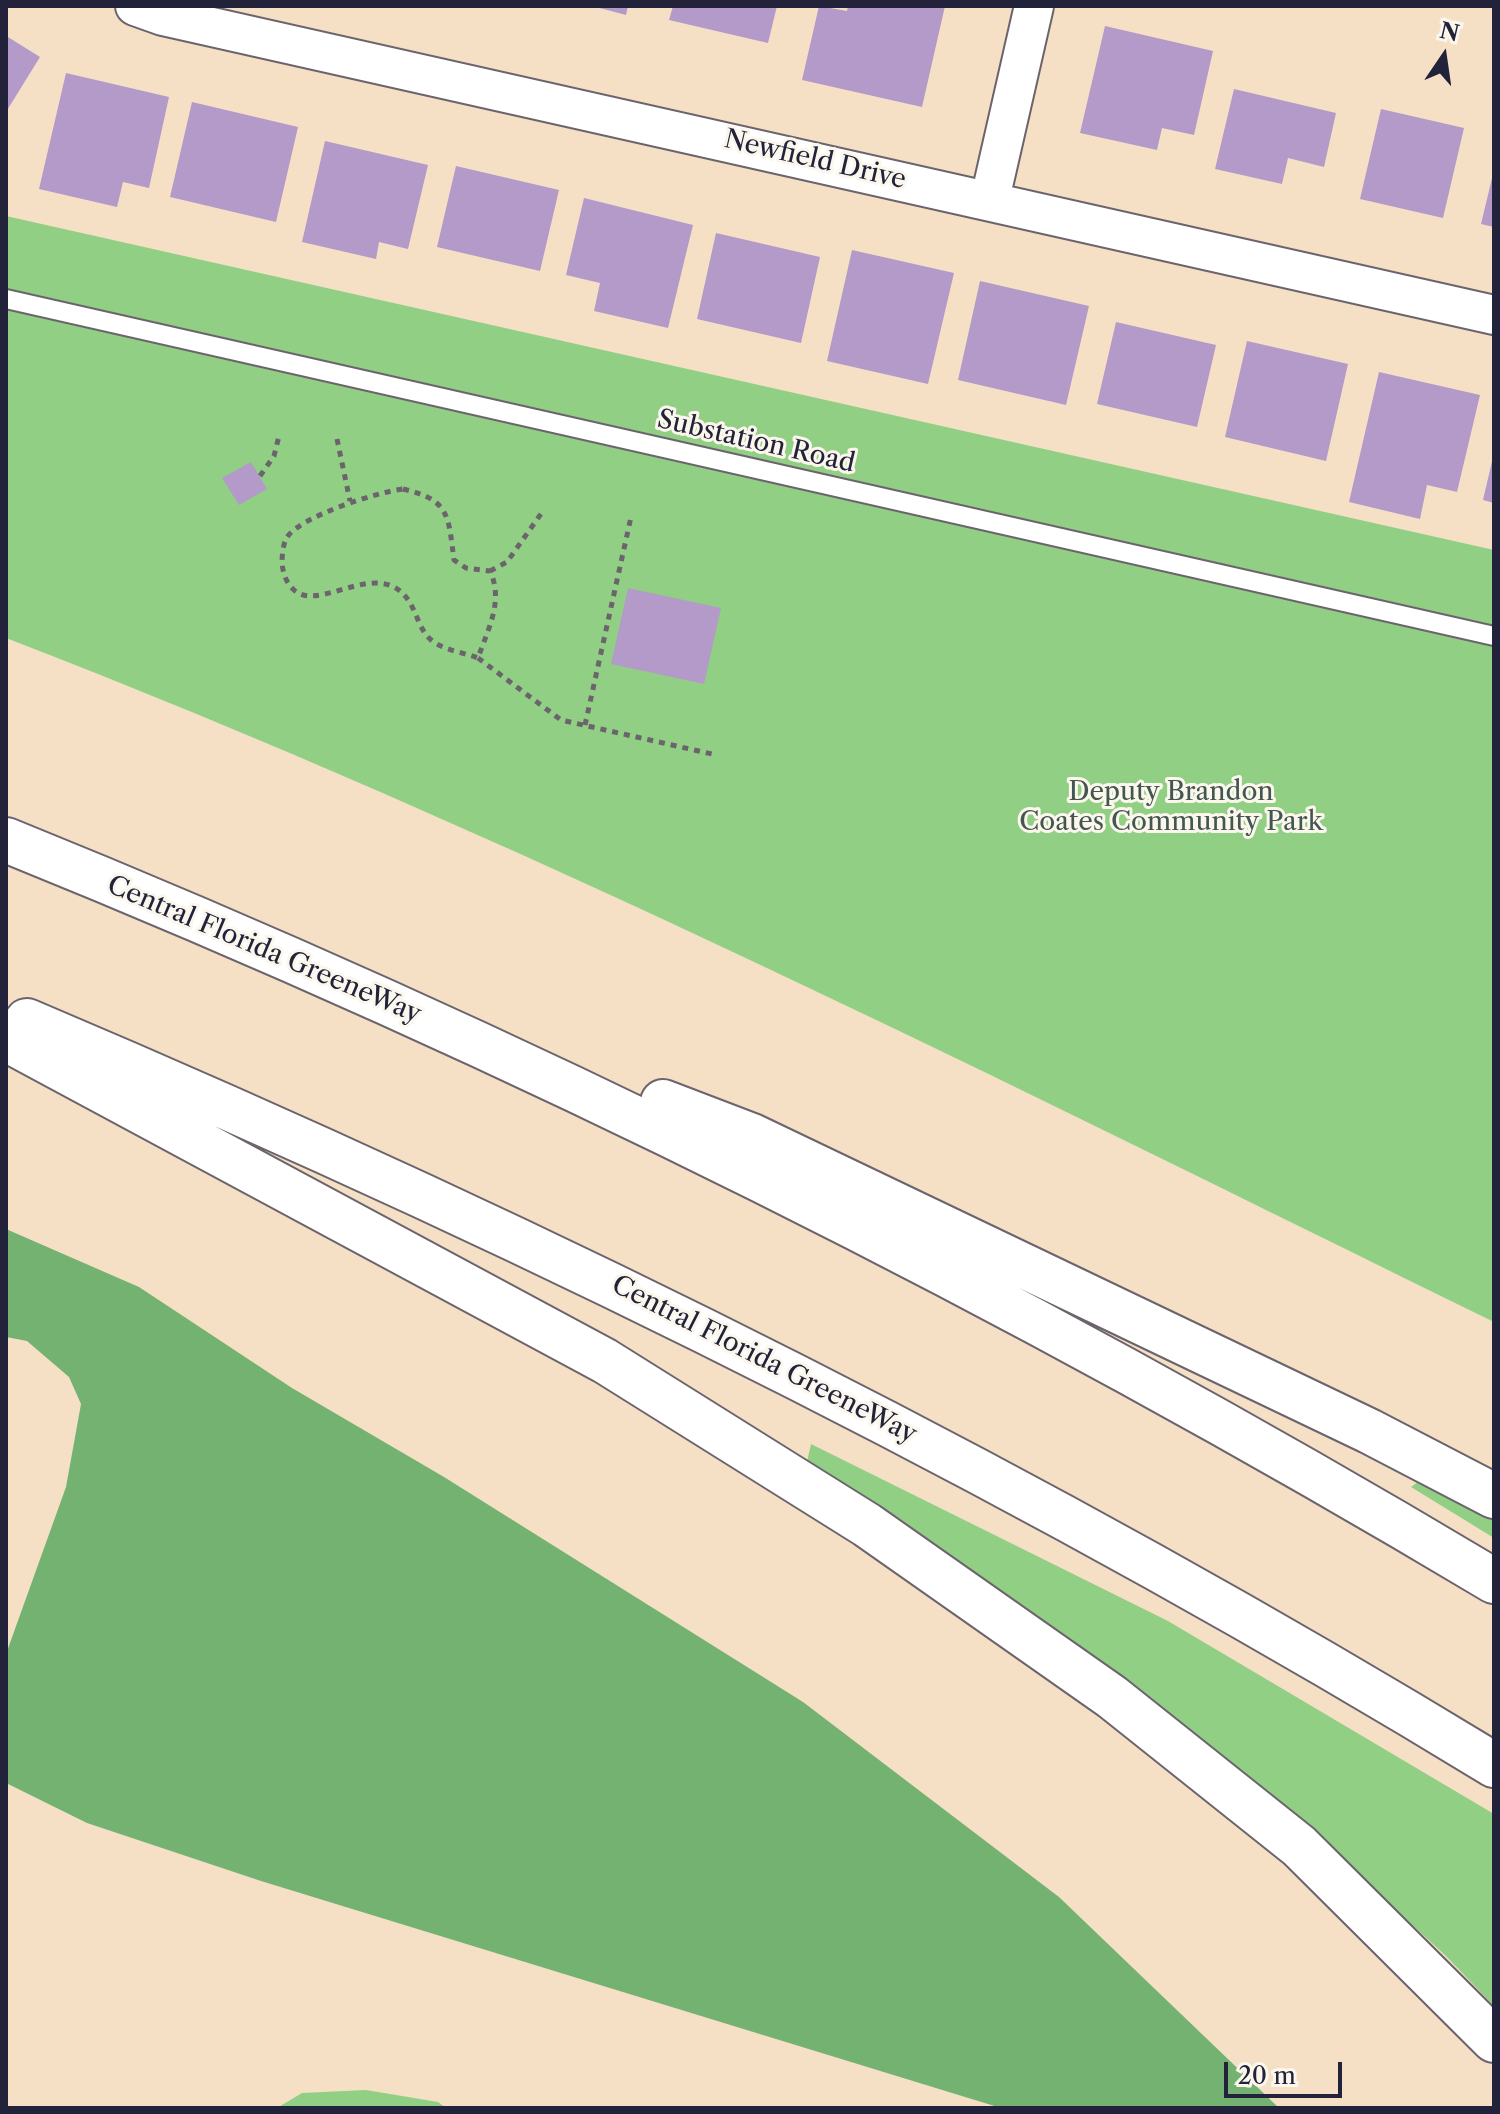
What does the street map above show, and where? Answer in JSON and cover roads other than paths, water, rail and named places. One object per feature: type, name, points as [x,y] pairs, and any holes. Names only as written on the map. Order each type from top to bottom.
[{"type":"highway","name":"Central Florida GreeneWay","points":[[6,840],[276,953],[658,1128],[931,1264],[1238,1431],[1494,1581]]},
{"type":"highway","points":[[276,953],[752,1136],[1369,1431],[1494,1496]]},
{"type":"highway","name":"Central Florida GreeneWay","points":[[6,1013],[405,1186],[776,1365],[1160,1569],[1343,1673],[1494,1765]]},
{"type":"highway","points":[[6,1039],[605,1361],[867,1525],[1112,1697],[1299,1846],[1494,2040]]},
{"type":"street","name":"Newfield Drive","points":[[135,6],[179,19],[990,199],[1494,315]]},
{"type":"street","points":[[990,199],[1034,6]]},
{"type":"lane","name":"Substation Road","points":[[6,299],[1494,636]]},
{"type":"park label","name":"Deputy Brandon Coates Community Park","points":[[1171,807]]}]
